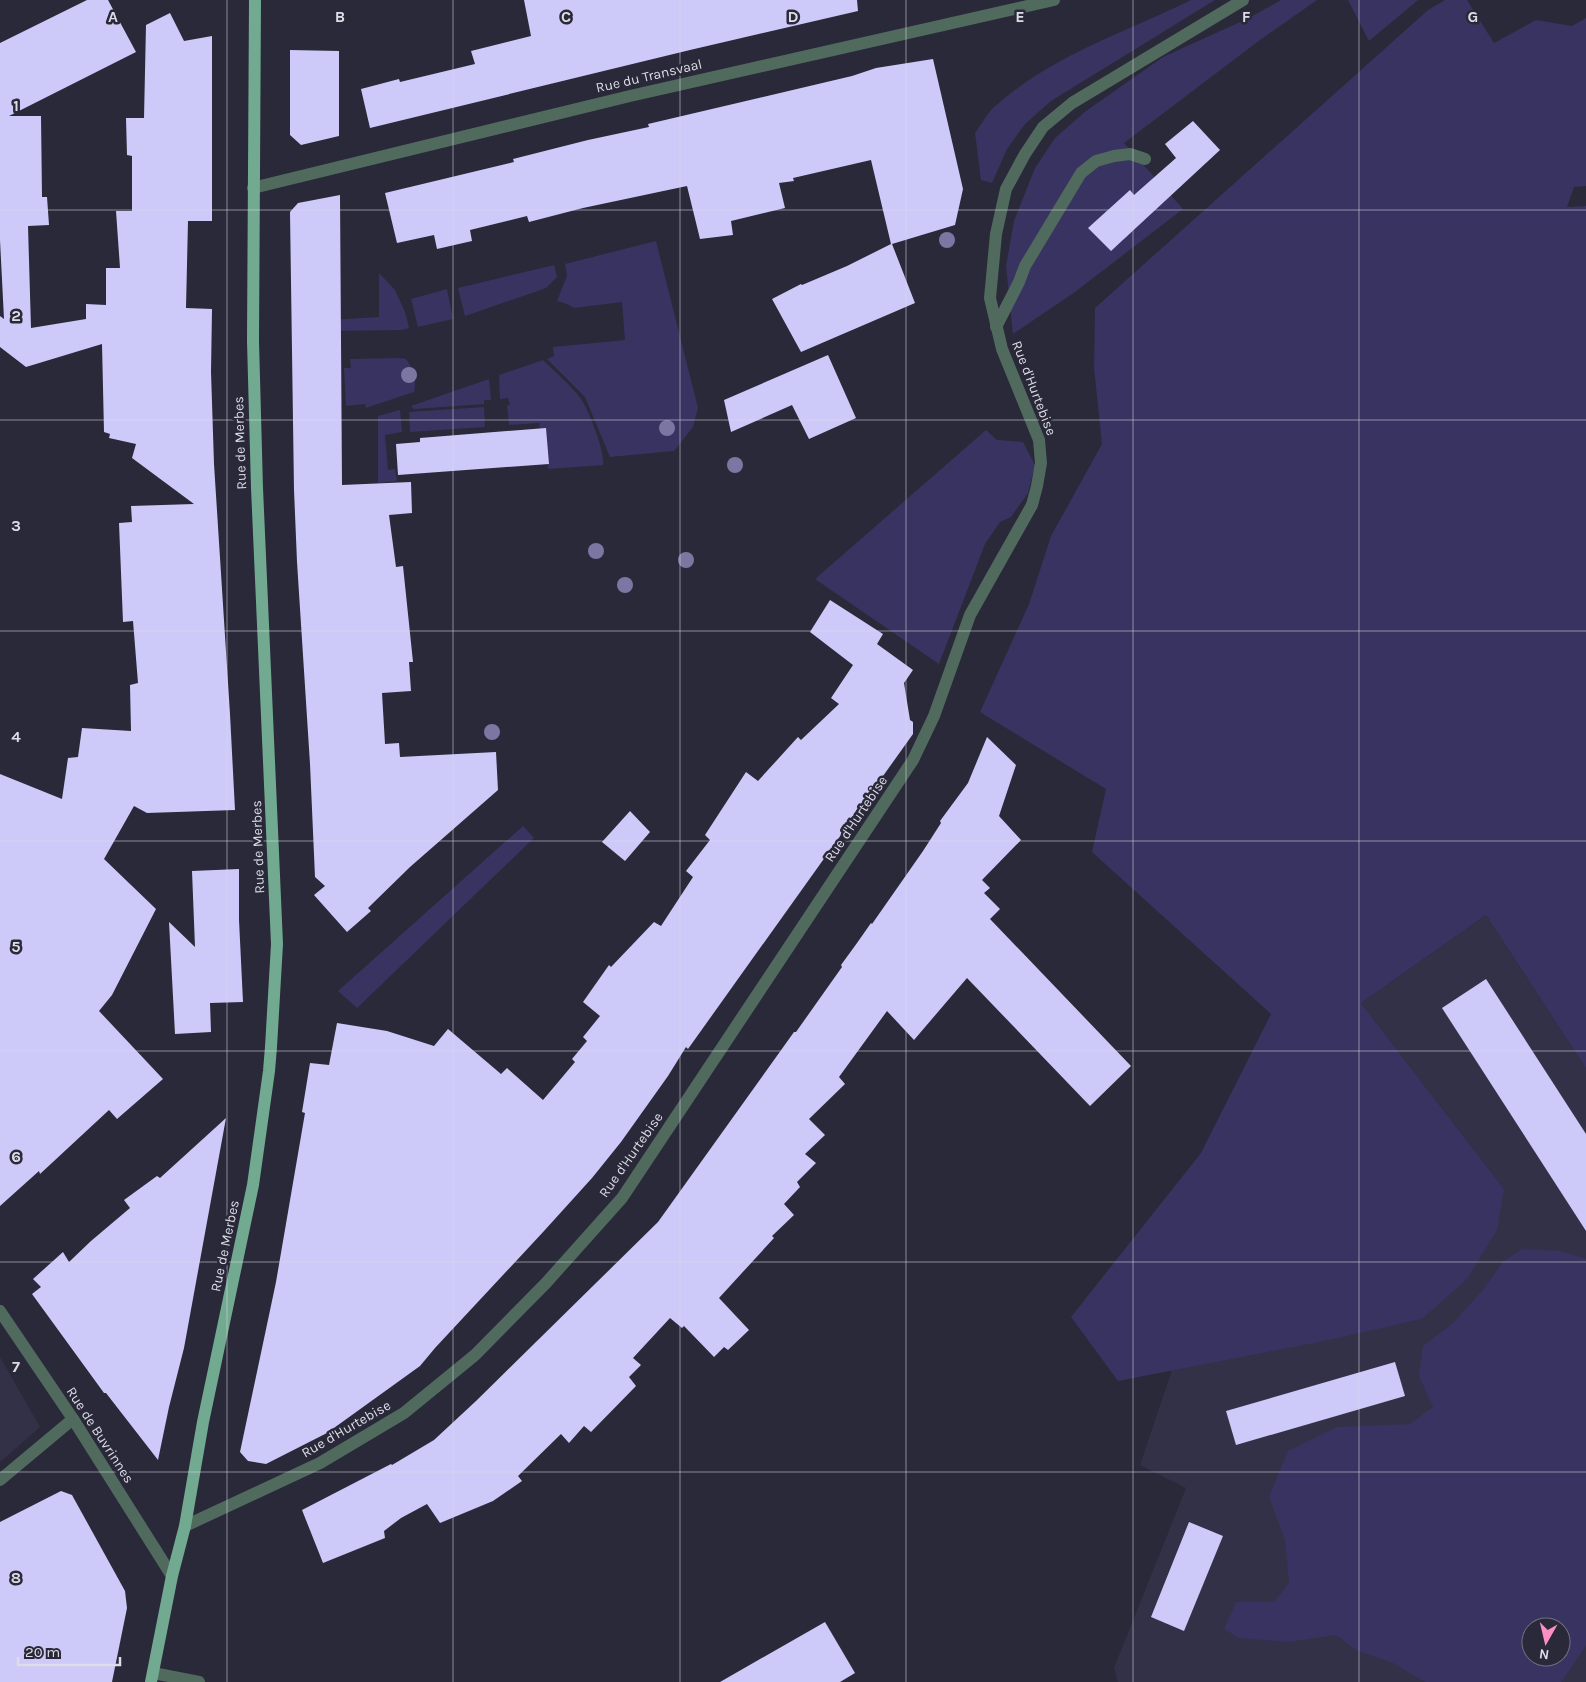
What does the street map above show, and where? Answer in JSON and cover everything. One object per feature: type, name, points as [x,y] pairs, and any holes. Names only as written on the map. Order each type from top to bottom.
[{"type":"main road","name":"Rue de Merbes","points":[[152,1677],[172,1576],[185,1526],[203,1422],[253,1185],[270,1071],[277,944],[256,488],[253,341],[254,0]]},
{"type":"street","name":"Rue du Transvaal","points":[[253,188],[630,96],[1054,0]]},
{"type":"street","name":"Rue d'Hurtebise","points":[[185,1526],[320,1463],[404,1413],[475,1355],[546,1283],[622,1198],[913,760],[934,716],[970,615],[1032,505],[1038,486],[1041,463],[1039,440],[1002,349],[990,298],[992,267],[1001,208],[1006,189],[1015,170],[1043,127],[1072,103],[1243,0]]},
{"type":"street","points":[[996,328],[1025,266],[1081,173],[1096,161],[1114,156],[1130,154],[1145,159]]},
{"type":"street","name":"Rue de Buvrinnes","points":[[0,1311],[73,1419],[172,1576]]},
{"type":"street","points":[[0,1480],[73,1419]]},
{"type":"street","points":[[152,1677],[199,1682]]},
{"type":"shaded area","points":[[1191,0],[1215,0],[1051,101],[1025,124],[1007,149],[992,183],[981,180],[975,133],[993,108],[1015,90],[1063,60]]},
{"type":"shaded area","points":[[1281,0],[1317,0],[1260,40],[1124,143],[1183,209],[1075,292],[1013,334],[1006,266],[1014,221],[1035,168],[1055,138],[1086,111],[1163,57],[1249,18]]},
{"type":"shaded area","points":[[1348,0],[1418,0],[1369,41]]},
{"type":"shaded area","points":[[1445,0],[1467,0],[1494,43],[1536,20],[1572,26],[1586,18],[1586,186],[1574,187],[1567,207],[1586,206],[1586,1068],[1486,915],[1361,1003],[1504,1189],[1497,1230],[1467,1279],[1422,1319],[1319,1342],[1118,1381],[1071,1317],[1201,1153],[1271,1014],[1092,852],[1106,789],[980,712],[1029,604],[1051,536],[1102,444],[1094,368],[1095,308],[1428,10]]},
{"type":"shaded area","points":[[656,241],[698,408],[693,427],[674,451],[610,457],[585,397],[547,359],[554,356],[553,347],[625,340],[622,302],[574,308],[557,301],[567,276],[565,264]]},
{"type":"shaded area","points":[[554,265],[557,277],[546,288],[465,316],[458,288]]},
{"type":"shaded area","points":[[379,273],[395,290],[405,312],[409,328],[401,330],[332,331],[330,320],[379,317]]},
{"type":"shaded area","points":[[447,289],[453,319],[418,327],[411,299]]},
{"type":"shaded area","points":[[350,359],[406,359],[412,370],[415,378],[414,392],[366,408],[365,404],[346,406],[344,368],[351,368]]},
{"type":"shaded area","points":[[543,360],[574,390],[584,404],[599,441],[603,465],[548,469],[546,428],[540,429],[539,423],[509,425],[507,406],[510,404],[508,398],[500,399],[499,375]]},
{"type":"shaded area","points":[[489,379],[491,400],[484,400],[484,404],[414,409],[411,406]]},
{"type":"shaded area","points":[[484,407],[485,427],[410,432],[409,412]]},
{"type":"shaded area","points":[[400,410],[402,432],[385,435],[388,470],[395,469],[397,481],[378,483],[378,416]]},
{"type":"shaded area","points":[[986,430],[997,440],[1023,442],[1035,465],[1028,493],[1011,517],[1000,522],[985,544],[939,664],[815,579]]},
{"type":"shaded area","points":[[523,826],[534,838],[357,1008],[338,991]]},
{"type":"shaded area","points":[[1486,915],[1586,1068],[1586,1682],[1118,1682],[1114,1668],[1186,1488],[1140,1465],[1172,1370],[1422,1319],[1504,1189],[1361,1003]]},
{"type":"shaded area","points":[[1522,1249],[1560,1251],[1586,1259],[1586,1646],[1561,1682],[1425,1682],[1393,1663],[1358,1651],[1336,1635],[1289,1642],[1239,1638],[1224,1629],[1236,1602],[1274,1602],[1289,1583],[1285,1540],[1269,1497],[1288,1451],[1337,1427],[1410,1424],[1433,1407],[1419,1376],[1423,1346],[1452,1324],[1483,1290],[1503,1262]]},
{"type":"shaded area","points":[[0,1357],[40,1427],[0,1462]]},
{"type":"building","points":[[87,0],[108,0],[136,52],[9,116],[41,116],[42,197],[47,197],[49,225],[28,226],[31,328],[86,319],[86,304],[106,305],[106,268],[120,268],[116,211],[132,211],[132,156],[127,155],[126,118],[144,118],[146,25],[170,13],[184,41],[212,36],[212,221],[188,221],[186,308],[212,309],[211,372],[214,464],[235,810],[147,813],[134,806],[104,859],[156,909],[112,995],[99,1011],[163,1079],[117,1119],[109,1110],[40,1174],[39,1171],[0,1206],[0,774],[62,799],[68,758],[78,757],[82,728],[131,731],[130,685],[138,683],[133,621],[123,622],[119,523],[132,522],[131,506],[194,504],[132,458],[136,444],[109,438],[110,434],[104,432],[102,344],[26,367],[0,347],[0,316],[4,319],[0,240],[0,43]]},
{"type":"building","points":[[524,0],[857,0],[858,11],[370,128],[361,89],[399,79],[400,82],[475,64],[471,51],[531,36]]},
{"type":"building","points":[[290,50],[339,51],[339,136],[301,145],[290,135]]},
{"type":"building","points":[[933,59],[963,189],[955,225],[892,244],[915,303],[801,352],[772,299],[801,284],[847,266],[891,244],[871,160],[793,178],[794,181],[779,183],[785,208],[731,221],[733,235],[700,239],[687,186],[583,208],[529,222],[527,216],[470,230],[472,241],[437,249],[434,235],[397,243],[385,193],[514,162],[513,159],[588,140],[649,127],[648,124],[852,76],[876,68]]},
{"type":"building","points":[[1193,121],[1220,150],[1111,251],[1088,228],[1130,190],[1134,195],[1176,158],[1165,144]]},
{"type":"building","points":[[340,195],[342,485],[411,482],[412,513],[389,515],[396,567],[403,566],[413,662],[409,662],[411,691],[382,693],[385,744],[399,743],[400,757],[496,752],[498,790],[410,867],[368,908],[371,911],[347,932],[314,895],[325,886],[315,877],[297,562],[294,490],[290,212],[298,203]]},
{"type":"building","points":[[828,355],[856,418],[809,439],[792,405],[731,432],[724,400]]},
{"type":"building","points":[[546,428],[549,464],[398,475],[396,444],[420,442],[420,438]]},
{"type":"building","points":[[830,600],[883,634],[877,644],[913,670],[904,683],[910,720],[913,722],[913,734],[688,1049],[686,1047],[668,1076],[621,1142],[592,1178],[544,1231],[420,1366],[327,1433],[266,1464],[248,1461],[240,1452],[276,1282],[305,1113],[302,1112],[310,1063],[329,1065],[337,1023],[387,1031],[434,1046],[448,1029],[501,1074],[507,1068],[543,1100],[575,1062],[572,1059],[587,1041],[583,1037],[600,1016],[583,1002],[609,965],[611,967],[654,922],[661,926],[693,877],[686,871],[710,840],[705,835],[746,772],[758,781],[798,737],[801,740],[839,704],[831,698],[853,665],[810,632]]},
{"type":"building","points":[[987,737],[1016,765],[999,816],[1021,840],[982,880],[990,888],[984,893],[1000,909],[990,919],[1131,1066],[1090,1106],[967,978],[914,1040],[887,1011],[839,1077],[845,1084],[809,1119],[825,1135],[805,1154],[816,1163],[797,1182],[800,1187],[784,1204],[794,1215],[772,1236],[774,1238],[719,1298],[749,1330],[728,1350],[724,1347],[714,1357],[684,1326],[682,1328],[670,1318],[633,1358],[641,1365],[629,1377],[636,1386],[591,1432],[584,1426],[569,1443],[561,1434],[518,1476],[522,1481],[493,1501],[440,1523],[427,1504],[401,1518],[384,1531],[385,1538],[323,1563],[302,1510],[392,1465],[434,1440],[658,1222],[794,1032],[796,1032],[842,967],[841,965],[923,851],[941,823],[940,821],[968,783]]},
{"type":"building","points":[[630,811],[650,832],[625,861],[602,842]]},
{"type":"building","points":[[239,869],[239,920],[243,1002],[210,1003],[211,1032],[175,1034],[169,922],[195,947],[192,871]]},
{"type":"building","points":[[1486,979],[1586,1134],[1586,1231],[1442,1008]]},
{"type":"building","points":[[226,1118],[184,1348],[158,1460],[106,1393],[104,1393],[32,1294],[41,1287],[33,1279],[63,1252],[69,1262],[130,1208],[124,1200],[157,1176],[160,1178]]},
{"type":"building","points":[[1395,1362],[1405,1396],[1236,1445],[1226,1411]]},
{"type":"building","points":[[61,1491],[72,1495],[125,1591],[127,1608],[112,1682],[0,1682],[0,1522]]},
{"type":"building","points":[[1189,1522],[1223,1536],[1184,1631],[1151,1617]]},
{"type":"building","points":[[825,1622],[855,1673],[840,1682],[720,1682]]}]
